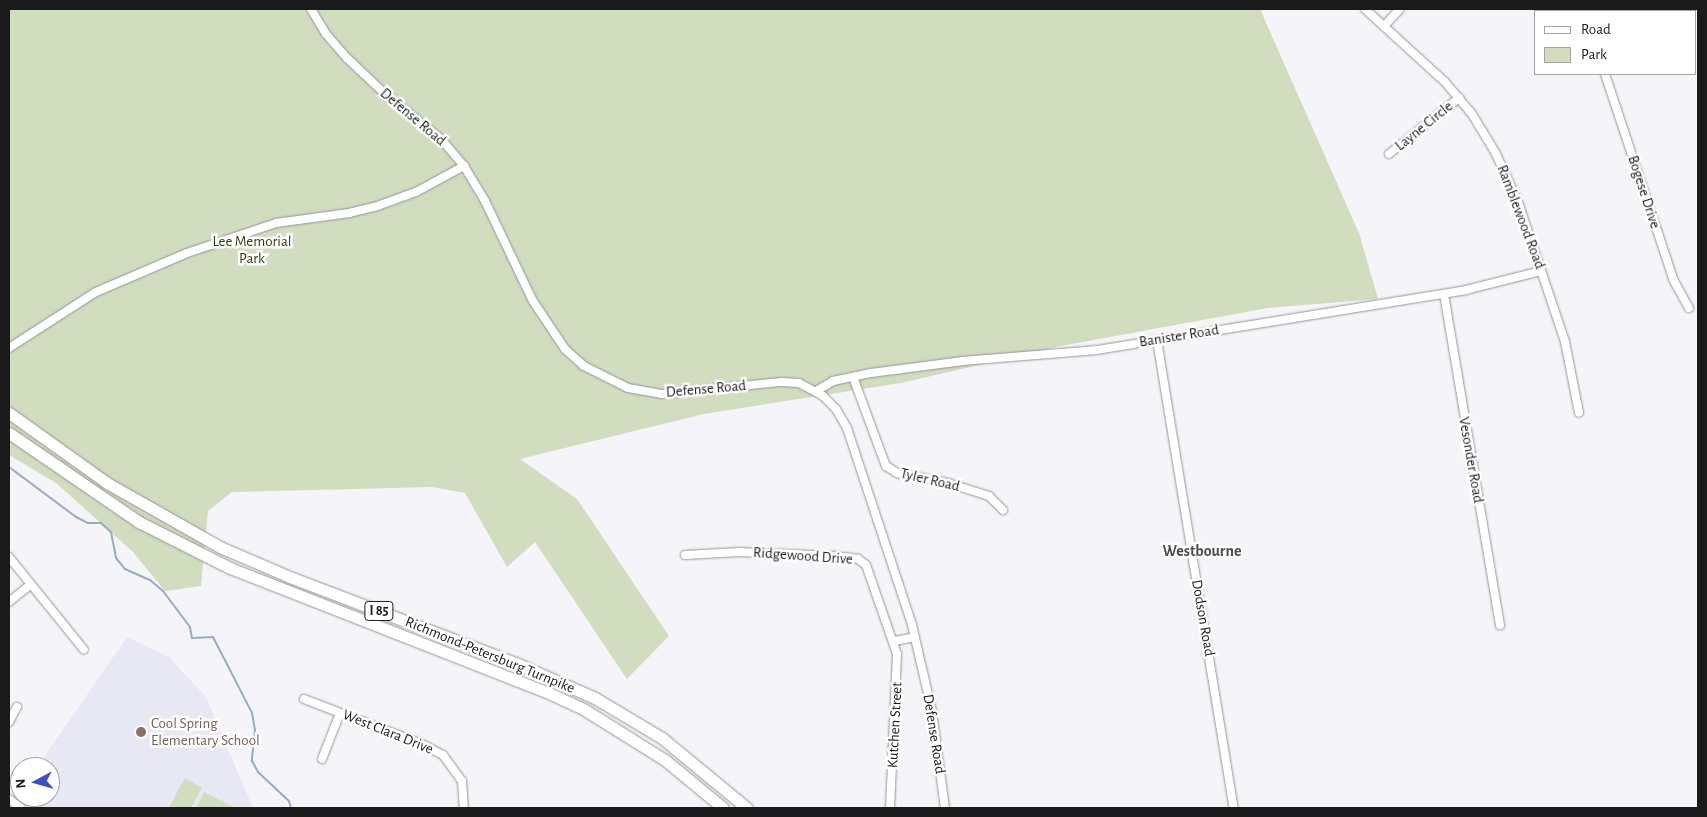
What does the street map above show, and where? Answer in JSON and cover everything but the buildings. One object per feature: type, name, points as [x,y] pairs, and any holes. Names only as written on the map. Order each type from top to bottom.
[{"type":"highway","name":"Richmond-Petersburg Turnpike","points":[[9,413],[107,483],[220,547],[290,577],[518,664],[595,698],[678,749],[747,808]]},
{"type":"highway","name":"Richmond-Petersburg Turnpike","points":[[9,434],[62,473],[139,522],[230,568],[551,694],[585,710],[665,760],[723,808]]},
{"type":"street","name":"Defense Road","points":[[311,9],[326,34],[353,64],[436,134],[464,166],[550,329],[573,357],[596,374],[628,388],[662,394],[781,382],[799,383],[816,391],[836,410],[847,428],[915,637],[932,711],[945,808]]},
{"type":"street","name":"Ramblewood Road","points":[[1365,9],[1459,98],[1484,132],[1507,175],[1565,342],[1579,413]]},
{"type":"street","points":[[1384,26],[1400,9]]},
{"type":"street","name":"Bogese Drive","points":[[1605,75],[1674,281],[1689,308]]},
{"type":"street","name":"Layne Circle","points":[[1389,154],[1459,98]]},
{"type":"street","points":[[9,348],[96,292],[187,253],[276,223],[349,213],[380,205],[416,192],[464,166]]},
{"type":"street","name":"Banister Road","points":[[816,391],[833,381],[853,377],[963,361],[1056,356],[1444,294],[1541,271]]},
{"type":"street","name":"Vesonder Road","points":[[1444,294],[1500,626]]},
{"type":"street","name":"Dodson Road","points":[[1157,340],[1234,808]]},
{"type":"street","name":"Tyler Road","points":[[853,377],[883,461],[891,471],[973,490],[989,496],[1003,510]]},
{"type":"street","name":"Ridgewood Drive","points":[[685,555],[739,552],[858,558],[867,566],[895,641]]},
{"type":"street","points":[[9,557],[84,650]]},
{"type":"street","points":[[9,602],[31,584]]},
{"type":"street","points":[[895,641],[915,637]]},
{"type":"street","name":"Kutchen Street","points":[[890,808],[897,698],[895,641]]},
{"type":"street","name":"West Clara Drive","points":[[304,699],[443,755],[462,780],[464,808]]},
{"type":"street","points":[[9,722],[17,707]]},
{"type":"street","points":[[322,759],[340,713]]},
{"type":"street","points":[[9,799],[21,808]]},
{"type":"shaded area","name":"Cool Spring Elementary School","points":[[127,637],[169,657],[206,697],[253,808],[9,808],[10,806],[60,807],[60,757],[44,757]]},
{"type":"green space","name":"Lee Memorial Park","points":[[9,9],[1260,9],[1359,233],[1378,299],[1268,308],[1061,346],[901,383],[704,414],[520,459],[577,499],[669,636],[627,679],[535,542],[507,567],[465,493],[432,487],[232,492],[208,511],[201,586],[165,591],[133,552],[56,483],[9,455]]},
{"type":"green space","points":[[185,778],[202,788],[191,808],[169,807]]},
{"type":"green space","points":[[204,792],[233,807],[196,808]]},
{"type":"waterway","points":[[9,467],[76,517],[88,523],[101,523],[111,532],[116,558],[125,569],[150,580],[163,591],[190,627],[192,638],[213,637],[252,713],[255,730],[252,761],[258,772],[289,801],[291,808]]},
{"type":"place","name":"Cool Spring Elementary School","points":[[141,732]]},
{"type":"district","name":"Westbourne","points":[[1202,551]]}]
